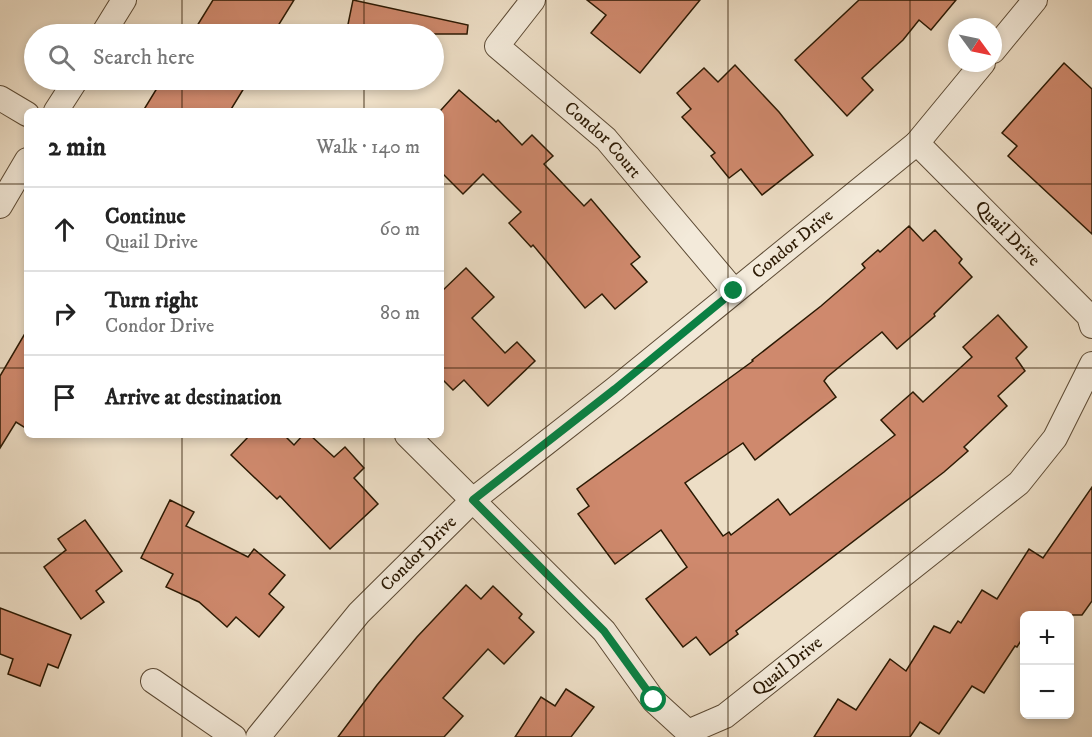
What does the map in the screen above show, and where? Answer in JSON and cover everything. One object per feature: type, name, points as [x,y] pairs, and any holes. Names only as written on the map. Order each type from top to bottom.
[{"type":"street","points":[[109,24],[124,0]]},
{"type":"street","name":"Condor Court","points":[[532,0],[497,46],[606,139],[734,291]]},
{"type":"street","points":[[1002,40],[1035,0]]},
{"type":"street","name":"Condor Drive","points":[[258,737],[359,613],[473,500],[615,389],[917,144],[976,72]]},
{"type":"street","points":[[58,108],[70,90]]},
{"type":"street","points":[[0,98],[24,112]]},
{"type":"street","name":"Quail Drive","points":[[917,144],[1089,316],[1092,326]]},
{"type":"street","points":[[0,206],[24,165]]},
{"type":"street","name":"Quail Drive","points":[[473,500],[604,631],[654,700],[688,732],[725,716],[1019,483],[1055,438],[1092,364]]},
{"type":"street","points":[[410,438],[473,500]]},
{"type":"street","points":[[153,681],[234,737]]},
{"type":"building","points":[[213,0],[294,0],[279,24],[198,24]]},
{"type":"building","points":[[353,0],[468,25],[467,34],[444,34],[444,24],[348,24]]},
{"type":"building","points":[[587,0],[700,0],[640,73],[591,33],[606,15]]},
{"type":"building","points":[[859,0],[956,0],[931,30],[919,20],[903,40],[862,78],[873,90],[847,116],[795,60]]},
{"type":"building","points":[[1064,63],[1092,89],[1092,234],[1008,156],[1017,146],[1002,133]]},
{"type":"building","points":[[735,65],[779,112],[813,155],[762,195],[741,169],[729,178],[711,156],[715,153],[682,117],[691,109],[677,93],[704,68],[718,82]]},
{"type":"building","points":[[156,90],[243,90],[232,108],[145,108]]},
{"type":"building","points":[[459,90],[496,122],[498,120],[522,145],[532,135],[553,156],[544,164],[584,206],[591,199],[640,257],[631,264],[647,282],[615,309],[602,294],[585,308],[533,245],[531,247],[509,223],[521,212],[483,174],[463,194],[444,175],[443,108]]},
{"type":"building","points":[[909,226],[923,241],[935,230],[962,259],[959,263],[972,277],[934,314],[935,316],[897,349],[882,332],[827,377],[824,381],[836,397],[755,460],[743,443],[685,483],[723,536],[729,532],[731,535],[778,499],[790,515],[895,435],[881,420],[913,392],[923,402],[972,357],[963,347],[998,315],[1027,347],[1016,358],[1025,371],[998,396],[1007,406],[964,447],[968,451],[944,472],[736,631],[738,634],[710,655],[696,637],[683,647],[646,599],[687,567],[661,530],[615,564],[578,514],[589,506],[577,489],[753,361],[865,268],[862,264],[878,250],[880,252]]},
{"type":"building","points":[[466,268],[494,297],[472,318],[505,353],[517,342],[535,361],[488,406],[464,380],[453,390],[444,381],[444,289]]},
{"type":"building","points":[[24,335],[24,427],[16,422],[0,448],[0,376]]},
{"type":"building","points":[[247,438],[287,438],[294,445],[300,438],[313,438],[334,457],[345,447],[364,468],[354,478],[378,504],[330,549],[280,496],[277,499],[231,455]]},
{"type":"building","points":[[1092,487],[1092,601],[1082,615],[1074,615],[1074,611],[1020,611],[1020,642],[1017,647],[1015,646],[984,693],[972,686],[939,734],[920,722],[910,737],[814,737],[838,699],[856,710],[890,659],[906,671],[934,626],[950,633],[958,621],[961,623],[982,590],[997,599],[1029,549],[1043,558]]},
{"type":"building","points":[[170,500],[194,512],[186,526],[248,557],[254,549],[285,575],[269,594],[284,607],[259,637],[236,617],[227,627],[199,602],[166,587],[173,574],[141,558]]},
{"type":"building","points":[[85,520],[122,571],[96,591],[104,602],[81,619],[44,567],[66,550],[58,539]]},
{"type":"building","points":[[466,585],[481,599],[493,586],[522,614],[519,618],[534,632],[504,664],[488,649],[443,698],[463,716],[444,737],[338,737],[417,637]]},
{"type":"building","points":[[0,608],[71,635],[58,668],[48,664],[40,686],[8,674],[13,659],[0,654]]},
{"type":"building","points":[[566,689],[594,707],[571,737],[515,737],[541,697],[555,706]]},
{"type":"route","points":[[654,700],[604,631],[473,500],[615,389],[734,291]]}]
